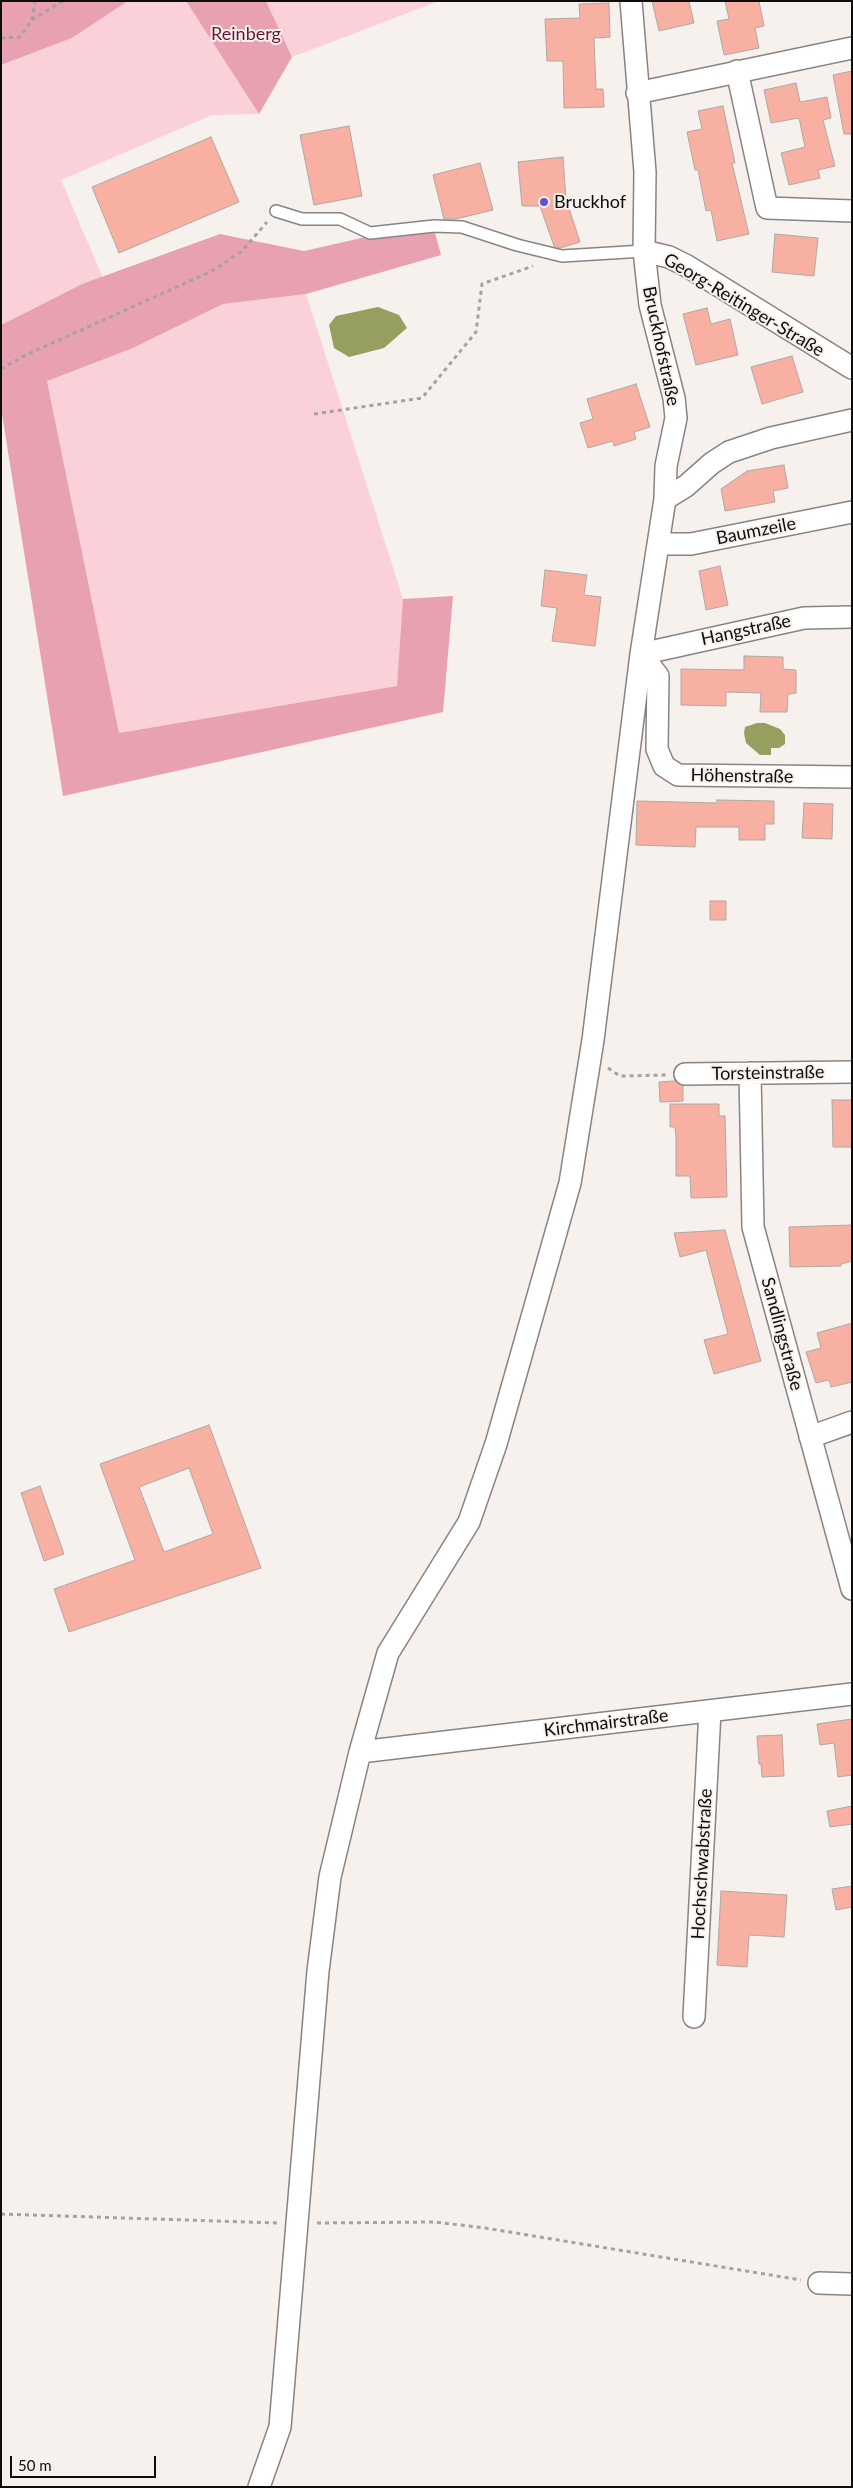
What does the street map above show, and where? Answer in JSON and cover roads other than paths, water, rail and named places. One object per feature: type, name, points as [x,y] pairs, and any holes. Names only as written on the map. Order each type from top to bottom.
[{"type":"street","name":"Georg-Reitinger-Straße","points":[[631,1],[637,93],[645,172],[644,251],[669,257],[687,266],[852,368]]},
{"type":"street","points":[[637,93],[852,48]]},
{"type":"street","points":[[736,71],[767,208],[852,211]]},
{"type":"street","name":"Bruckhofstraße","points":[[259,2487],[280,2426],[318,1972],[329,1887],[360,1752],[388,1653],[469,1522],[496,1444],[570,1183],[592,1040],[641,654],[659,544],[666,466],[676,418],[676,410],[650,305],[644,251]]},
{"type":"street","points":[[664,499],[686,486],[712,463],[729,452],[771,438],[852,420]]},
{"type":"street","name":"Baumzeile","points":[[659,544],[691,544],[852,512]]},
{"type":"street","name":"Hangstraße","points":[[641,654],[804,618],[852,618]]},
{"type":"street","name":"Höhenstraße","points":[[641,654],[658,676],[657,749],[664,766],[678,775],[852,777]]},
{"type":"street","name":"Torsteinstraße","points":[[685,1074],[852,1072]]},
{"type":"street","name":"Sandlingstraße","points":[[750,1073],[753,1227],[852,1589]]},
{"type":"street","points":[[810,1437],[852,1422]]},
{"type":"street","name":"Kirchmairstraße","points":[[360,1752],[852,1694]]},
{"type":"street","name":"Hochschwabstraße","points":[[694,2017],[710,1711]]},
{"type":"street","points":[[819,2283],[852,2284]]},
{"type":"lane","points":[[276,211],[302,219],[340,219],[370,233],[434,226],[462,227],[517,245],[562,256],[644,251]]},
{"type":"place","name":"Bruckhof","points":[[544,202]]},
{"type":"park label","name":"Reinberg","points":[[246,34]]}]
